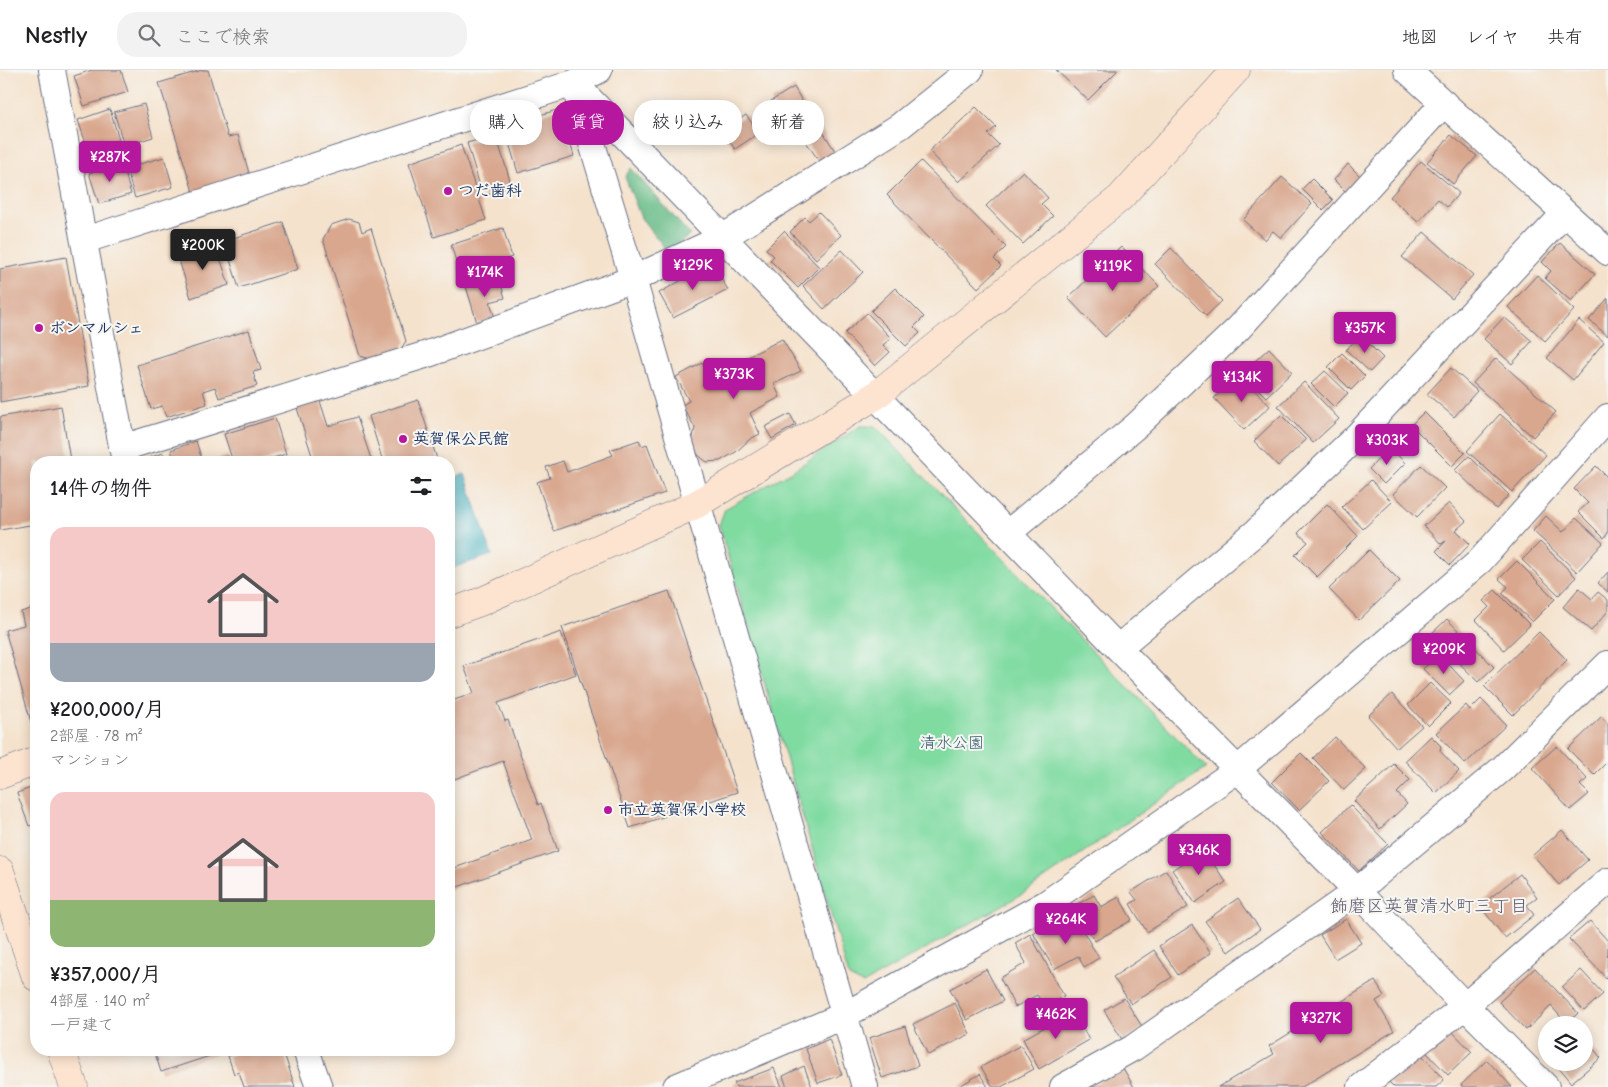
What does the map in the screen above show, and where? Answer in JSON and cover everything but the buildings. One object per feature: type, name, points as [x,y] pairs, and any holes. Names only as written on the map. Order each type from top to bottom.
[{"type":"street","points":[[52,70],[85,240],[123,455],[428,354],[633,279],[722,238],[900,126],[970,70]]},
{"type":"street","points":[[85,240],[571,76],[599,70]]},
{"type":"street","points":[[455,611],[480,602],[697,504],[875,396],[1120,198],[1236,70]]},
{"type":"street","points":[[1407,70],[1608,252]]},
{"type":"street","points":[[571,76],[722,238],[1118,648],[1357,890],[1465,1006],[1546,1087]]},
{"type":"street","points":[[571,76],[633,279],[866,1087]]},
{"type":"street","points":[[1008,533],[1136,425],[1238,329],[1444,103]]},
{"type":"street","points":[[1118,648],[1256,532],[1355,438],[1565,213]]},
{"type":"street","points":[[676,1087],[845,1015],[1047,903],[1237,770],[1480,561],[1608,417]]},
{"type":"street","points":[[1062,1087],[1132,1048],[1357,890],[1503,768],[1608,664]]},
{"type":"street","points":[[0,775],[30,763]]},
{"type":"street","points":[[0,871],[30,960]]},
{"type":"street","points":[[1368,1085],[1465,1006],[1608,880]]},
{"type":"street","points":[[63,1056],[74,1087]]},
{"type":"street","points":[[308,1056],[319,1087]]},
{"type":"green space","points":[[631,168],[690,235],[668,252],[641,218],[625,177]]},
{"type":"green space","name":"清水公園","points":[[860,426],[875,426],[1206,768],[1024,893],[863,984],[849,977],[719,525],[725,509],[794,470]]},
{"type":"water","points":[[465,474],[492,555],[455,567],[455,477]]},
{"type":"place","name":"つだ歯科","points":[[448,191]]},
{"type":"place","name":"ボンマルシェ","points":[[39,328]]},
{"type":"place","name":"英賀保公民館","points":[[403,439]]},
{"type":"place","name":"市立英賀保小学校","points":[[608,810]]},
{"type":"district","name":"飾磨区英賀清水町三丁目","points":[[1429,906]]}]
